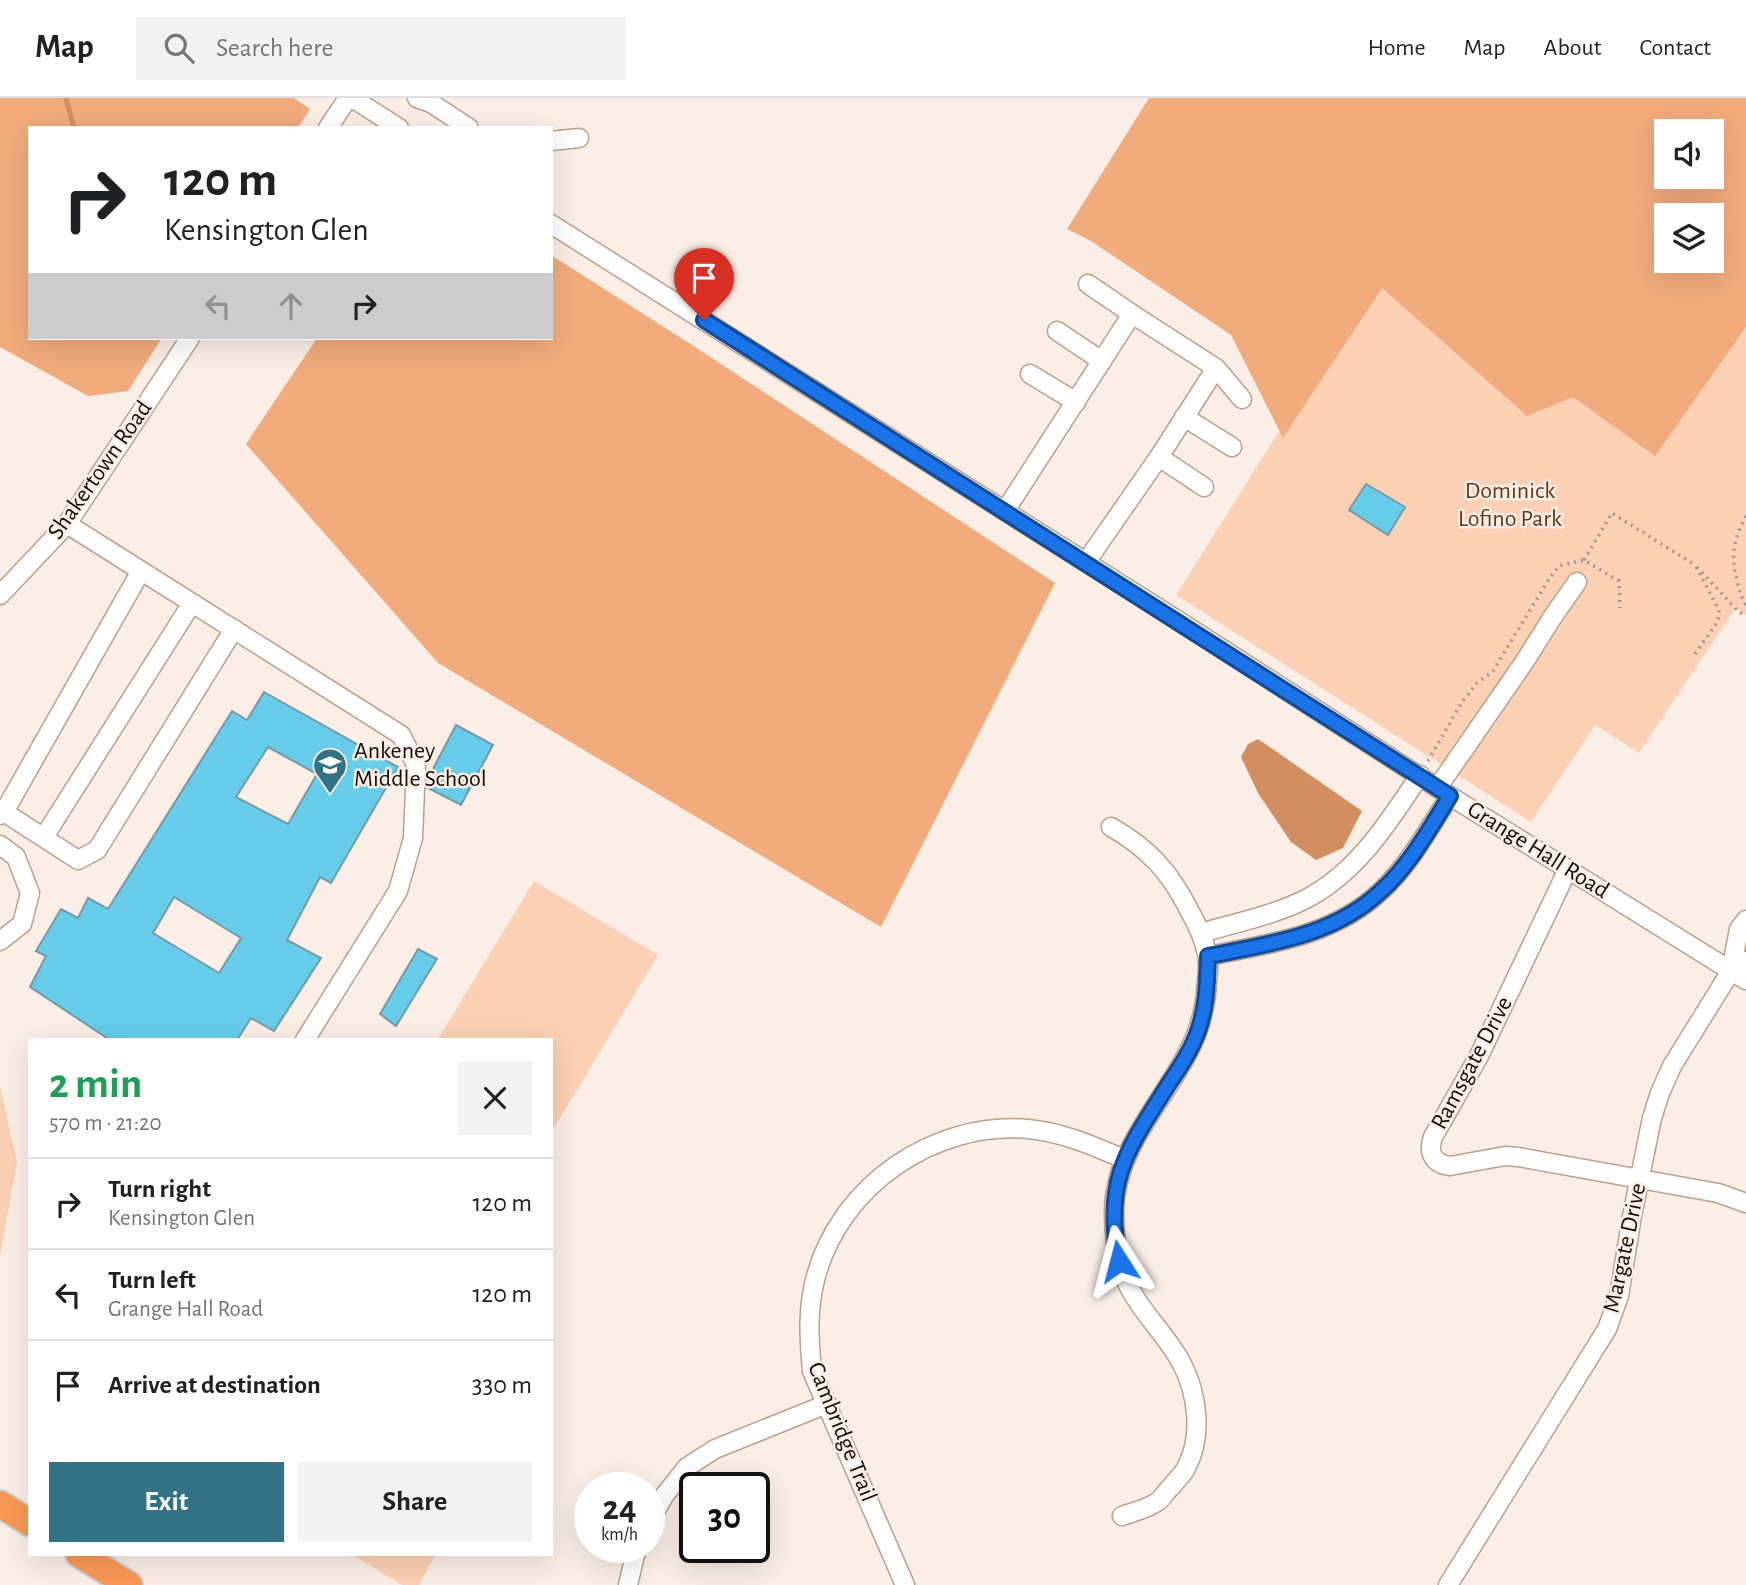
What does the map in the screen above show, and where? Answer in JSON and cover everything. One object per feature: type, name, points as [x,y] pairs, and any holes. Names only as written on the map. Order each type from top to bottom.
[{"type":"highway","points":[[0,1504],[28,1521]]},
{"type":"highway","points":[[82,1556],[128,1585]]},
{"type":"street","points":[[329,126],[350,98],[397,126]]},
{"type":"street","points":[[417,98],[430,103],[466,126]]},
{"type":"street","points":[[553,141],[579,138]]},
{"type":"street","name":"Grange Hall Road","points":[[553,225],[1444,791],[1741,971]]},
{"type":"street","points":[[1088,284],[1216,368],[1242,399]]},
{"type":"street","points":[[1005,511],[1132,314]]},
{"type":"street","points":[[1057,331],[1102,361]]},
{"type":"street","name":"Shakertown Road","points":[[0,595],[67,524],[189,340]]},
{"type":"street","points":[[1086,562],[1159,457],[1216,368]]},
{"type":"street","points":[[1030,374],[1076,402]]},
{"type":"street","points":[[1184,417],[1232,447]]},
{"type":"street","points":[[1159,457],[1204,487]]},
{"type":"street","points":[[67,524],[401,735],[416,765],[413,838],[398,891],[306,1038]]},
{"type":"street","points":[[141,571],[2,814],[78,860],[97,850],[234,629]]},
{"type":"street","points":[[1208,956],[1304,936],[1332,925],[1358,910],[1381,891],[1401,870],[1444,791],[1577,582]]},
{"type":"street","points":[[44,837],[192,603]]},
{"type":"street","points":[[1201,933],[1292,905],[1338,878],[1385,827],[1420,775]]},
{"type":"street","points":[[1111,827],[1142,847],[1168,874],[1179,889],[1201,933],[1208,956],[1207,988],[1198,1032],[1186,1057],[1130,1147],[1117,1182],[1114,1209],[1114,1236],[1127,1282],[1137,1302],[1181,1363],[1189,1380],[1194,1398],[1196,1428],[1193,1448],[1187,1468],[1157,1502],[1122,1517]]},
{"type":"street","points":[[0,845],[16,857],[30,893],[22,924],[0,941]]},
{"type":"street","name":"Ramsgate Drive","points":[[1569,869],[1479,1056],[1433,1137],[1430,1144],[1435,1161],[1450,1166],[1505,1156],[1718,1193],[1746,1203]]},
{"type":"street","points":[[1741,971],[1739,929],[1746,920]]},
{"type":"street","name":"Margate Drive","points":[[1448,1585],[1607,1329],[1619,1296],[1652,1118],[1660,1093],[1672,1066],[1741,971]]},
{"type":"street","name":"Cambridge Trail","points":[[905,1585],[812,1371],[810,1308],[816,1277],[827,1247],[842,1219],[862,1194],[885,1172],[940,1141],[975,1132],[1027,1129],[1059,1134],[1125,1159]]},
{"type":"street","points":[[665,1495],[687,1467],[715,1449],[827,1404]]},
{"type":"street","points":[[628,1585],[633,1563]]},
{"type":"path","points":[[1584,560],[1612,513],[1695,565],[1739,612],[1746,616]]},
{"type":"path","points":[[1746,516],[1737,533],[1732,562],[1741,598],[1746,606]]},
{"type":"path","points":[[1695,565],[1719,610],[1718,621],[1695,654]]},
{"type":"green space","name":"Dominick Lofino Park","points":[[1489,98],[1746,98],[1746,615],[1735,609],[1639,753],[1595,725],[1531,822],[1176,595]]},
{"type":"green space","points":[[534,881],[658,955],[553,1130],[553,1038],[439,1038]]},
{"type":"green space","points":[[0,1086],[17,1162],[0,1256]]},
{"type":"green space","points":[[354,1556],[435,1556],[419,1585],[402,1585]]},
{"type":"shaded area","points":[[0,98],[294,98],[310,109],[299,126],[28,126],[28,340],[161,340],[128,391],[88,396],[0,347]]},
{"type":"shaded area","points":[[1149,98],[1746,98],[1746,327],[1655,456],[1573,397],[1527,416],[1382,288],[1283,438],[1231,335],[1091,241],[1067,229]]},
{"type":"shaded area","points":[[553,256],[1055,583],[881,927],[438,663],[246,444],[316,340],[553,340]]},
{"type":"shaded area","points":[[1258,739],[1362,811],[1343,848],[1316,860],[1291,842],[1258,793],[1241,757],[1248,744]]},
{"type":"building","points":[[1366,484],[1405,507],[1388,535],[1349,510]]},
{"type":"building","name":"Ankeney Middle School","points":[[264,692],[398,767],[331,883],[320,877],[287,940],[321,958],[274,1031],[251,1018],[238,1038],[107,1038],[30,987],[46,956],[36,951],[61,909],[78,918],[88,898],[108,909],[232,711],[247,720]],"holes":[[[268,747],[317,774],[288,824],[236,797]],[[174,897],[241,938],[219,973],[153,933]]]},
{"type":"building","points":[[456,725],[493,745],[461,805],[424,786]]},
{"type":"building","points":[[418,949],[437,959],[396,1026],[380,1014]]},
{"type":"waterway","points":[[66,98],[73,126]]},
{"type":"place","name":"Ankeney Middle School","points":[[330,795]]},
{"type":"route","points":[[704,320],[1450,796],[1401,870],[1358,910],[1332,925],[1304,936],[1208,956],[1207,988],[1198,1032],[1186,1057],[1130,1147],[1117,1182],[1114,1236],[1119,1261]]}]
